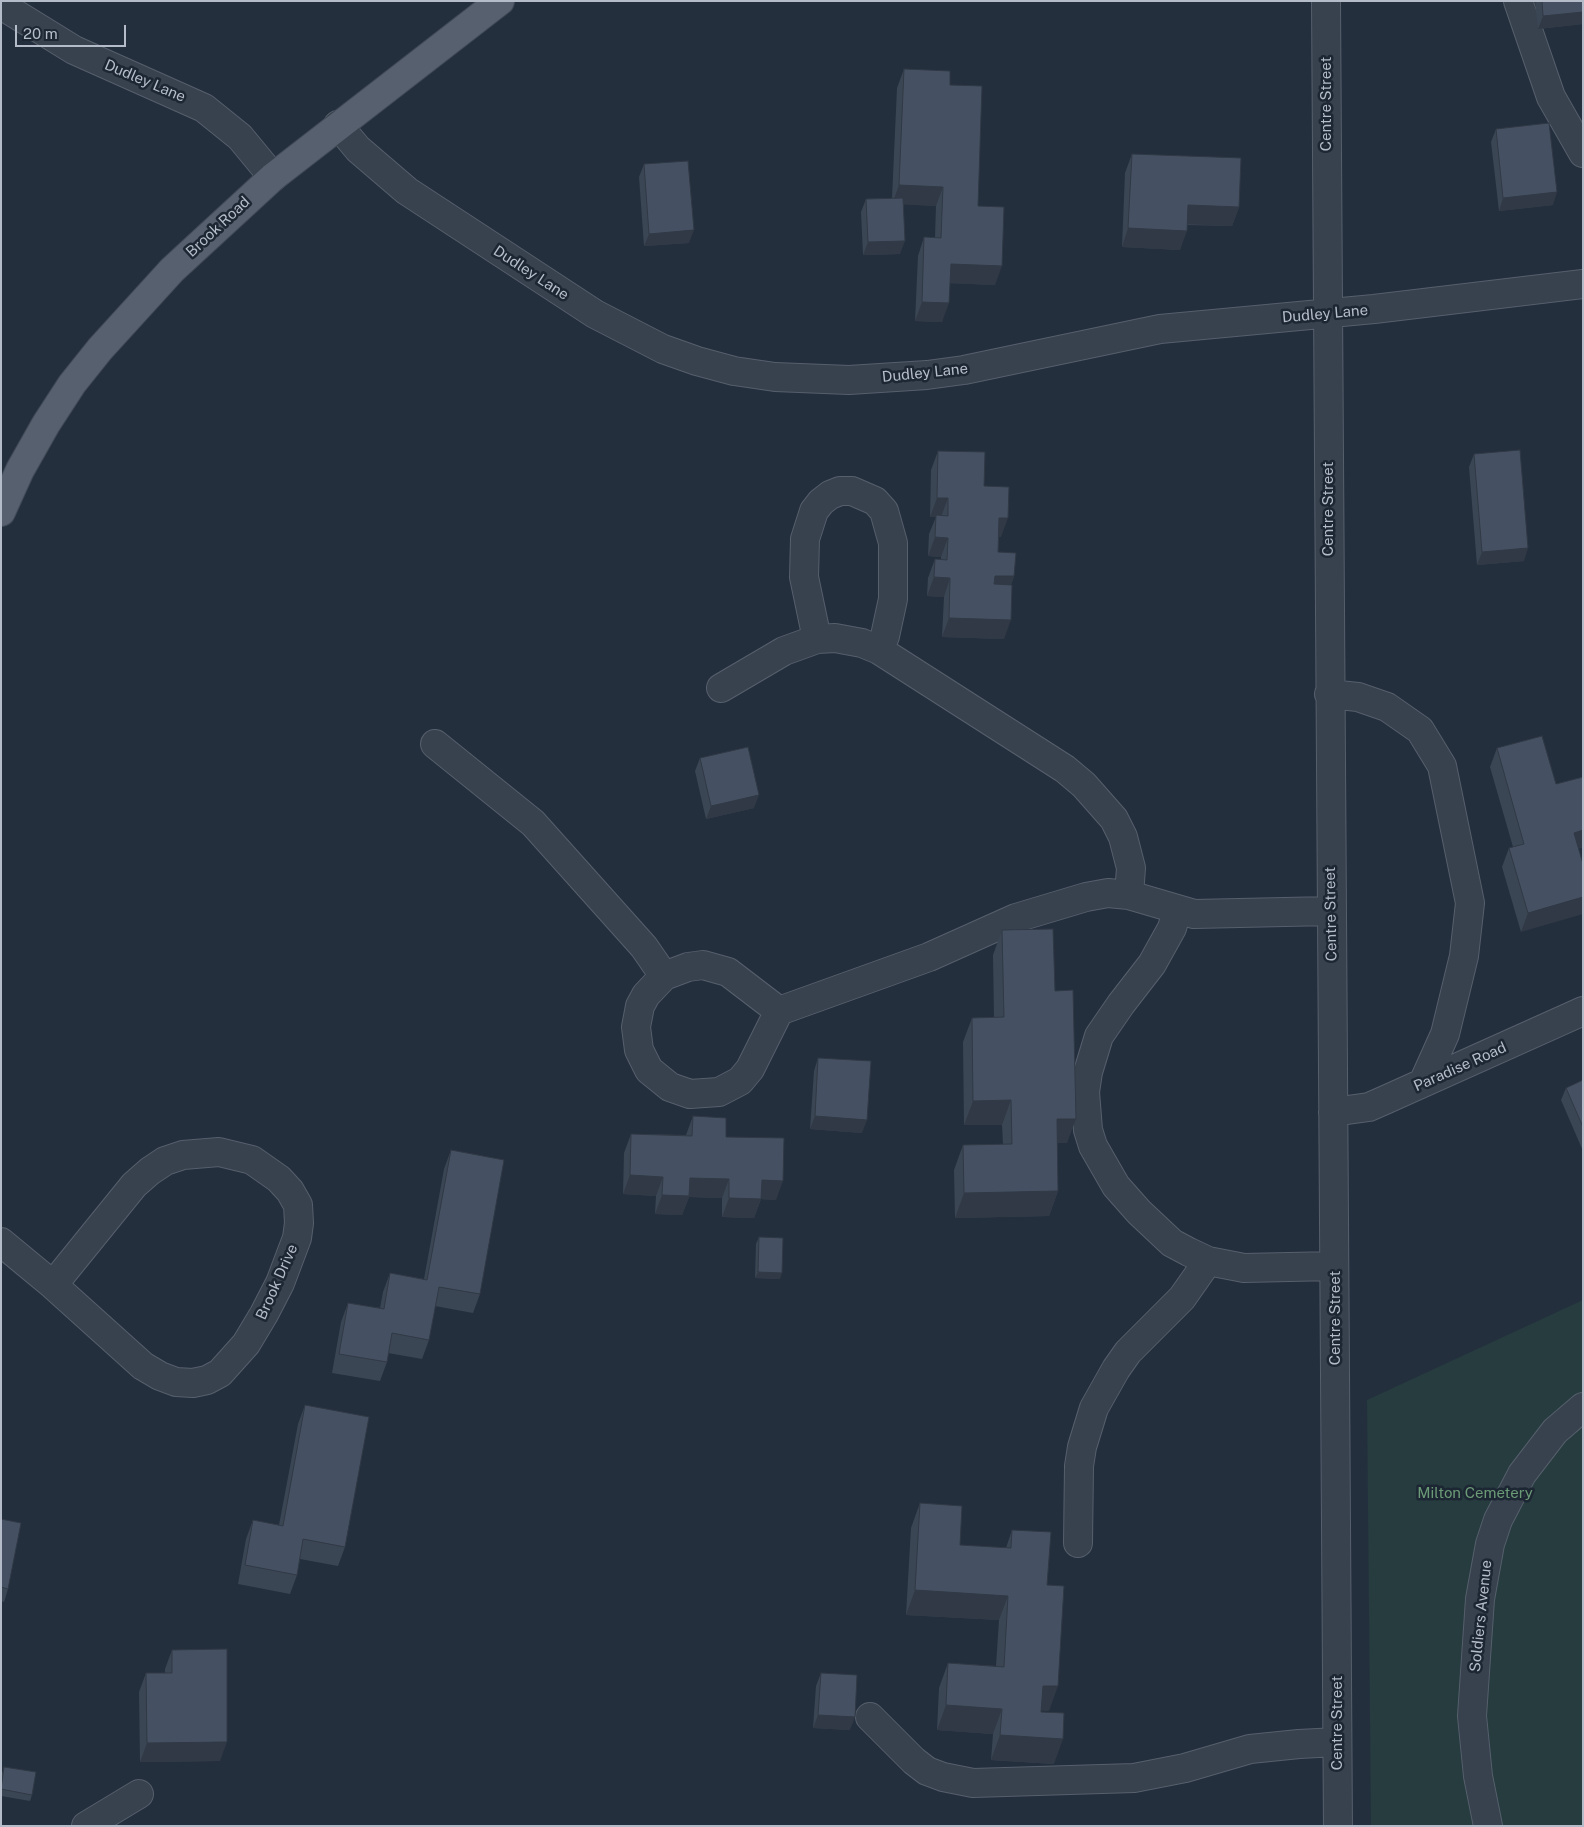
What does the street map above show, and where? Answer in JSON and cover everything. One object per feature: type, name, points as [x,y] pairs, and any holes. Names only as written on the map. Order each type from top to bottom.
[{"type":"main road","name":"Brook Road","points":[[1,512],[20,470],[46,424],[72,384],[100,349],[172,270],[273,177],[500,1]]},
{"type":"street","name":"Centre Street","points":[[1326,1],[1330,911],[1334,1112],[1338,1826]]},
{"type":"street","points":[[1518,1],[1551,97],[1583,152]]},
{"type":"street","name":"Dudley Lane","points":[[1,5],[74,50],[204,108],[240,137],[273,177]]},
{"type":"street","name":"Dudley Lane","points":[[338,125],[358,149],[407,191],[595,314],[663,349],[734,371],[810,380],[894,378],[964,370],[1160,330],[1327,314],[1583,284]]},
{"type":"street","points":[[817,639],[804,577],[805,539],[814,512],[821,502],[830,494],[840,491],[852,491],[875,501],[884,511],[892,543],[893,599],[890,618],[879,650]]},
{"type":"street","points":[[721,688],[784,651],[817,639],[834,638],[862,642],[879,650],[1065,769],[1084,785],[1114,819],[1123,837],[1131,868],[1129,895]]},
{"type":"street","points":[[1329,694],[1358,697],[1387,707],[1420,730],[1442,766],[1470,903],[1464,956],[1445,1034],[1423,1083]]},
{"type":"street","points":[[435,744],[533,823],[644,947],[664,976]]},
{"type":"street","points":[[779,1011],[738,978],[715,967],[688,967],[664,976],[646,995],[640,1006],[636,1027],[636,1040],[643,1061],[660,1081],[680,1092],[702,1095],[719,1092],[740,1081],[750,1069],[779,1011],[929,958],[990,929],[1066,902],[1108,893],[1129,895],[1177,910],[1213,915],[1330,911]]},
{"type":"street","points":[[1177,910],[1172,928],[1152,964],[1099,1036],[1088,1072],[1085,1111],[1093,1146],[1116,1186],[1139,1212],[1172,1243],[1208,1261],[1244,1268],[1334,1266]]},
{"type":"street","name":"Paradise Road","points":[[1334,1112],[1369,1106],[1583,1011]]},
{"type":"street","name":"Brook Drive","points":[[1,1242],[54,1285],[127,1353],[160,1376],[184,1383],[207,1380],[220,1373],[232,1360],[264,1314],[292,1254],[299,1223],[298,1205],[280,1179],[252,1160],[219,1152],[183,1155],[165,1161],[134,1185],[54,1285]]},
{"type":"street","points":[[1078,1543],[1079,1466],[1082,1447],[1094,1408],[1128,1352],[1182,1298],[1208,1261]]},
{"type":"street","name":"Soldiers Avenue","points":[[1488,1826],[1478,1776],[1472,1716],[1480,1599],[1490,1544],[1506,1505],[1527,1467],[1555,1432],[1583,1407]]},
{"type":"street","points":[[870,1717],[914,1762],[927,1771],[943,1777],[973,1783],[1134,1778],[1185,1768],[1250,1749],[1337,1742]]},
{"type":"street","points":[[86,1826],[139,1794]]},
{"type":"green space","name":"Milton Cemetery","points":[[1583,1300],[1583,1826],[1371,1826],[1367,1400]]},
{"type":"building","points":[[1542,1],[1583,1],[1583,12],[1543,16]]},
{"type":"building","points":[[904,69],[950,71],[950,85],[982,86],[978,206],[1004,207],[1002,266],[951,264],[949,303],[922,302],[924,237],[941,238],[943,187],[899,185]]},
{"type":"building","points":[[1549,123],[1557,192],[1503,198],[1496,129]]},
{"type":"building","points":[[1132,154],[1241,158],[1239,207],[1188,205],[1187,231],[1128,228]]},
{"type":"building","points":[[688,161],[694,230],[649,234],[644,164]]},
{"type":"building","points":[[903,198],[905,241],[868,242],[866,199]]},
{"type":"building","points":[[1520,450],[1528,548],[1482,552],[1474,454]]},
{"type":"building","points":[[938,451],[985,452],[984,486],[1009,487],[1008,518],[999,518],[998,552],[1016,553],[1014,576],[995,576],[994,584],[1012,585],[1011,620],[949,618],[950,578],[934,577],[935,559],[947,560],[948,538],[935,537],[936,515],[948,516],[948,498],[937,498]]},
{"type":"building","points":[[1542,736],[1556,784],[1583,777],[1583,830],[1574,833],[1583,864],[1583,897],[1528,913],[1509,848],[1524,844],[1497,748]]},
{"type":"building","points":[[748,747],[759,795],[711,806],[700,758]]},
{"type":"building","points":[[1053,929],[1055,991],[1073,990],[1076,1119],[1057,1119],[1058,1191],[964,1193],[963,1145],[1012,1144],[1011,1100],[973,1101],[972,1018],[1004,1017],[1002,930]]},
{"type":"building","points":[[818,1058],[871,1061],[867,1120],[815,1116]]},
{"type":"building","points":[[1583,1080],[1583,1127],[1566,1088]]},
{"type":"building","points":[[693,1116],[726,1118],[726,1137],[784,1138],[783,1181],[762,1180],[761,1199],[729,1198],[729,1179],[690,1178],[689,1196],[662,1195],[663,1177],[630,1175],[631,1134],[692,1136]]},
{"type":"building","points":[[451,1150],[504,1160],[480,1294],[439,1287],[429,1340],[392,1333],[387,1362],[339,1354],[348,1303],[384,1309],[390,1273],[427,1280]]},
{"type":"building","points":[[759,1237],[783,1238],[782,1273],[758,1272]]},
{"type":"building","points":[[305,1405],[369,1417],[345,1547],[303,1539],[297,1575],[245,1565],[253,1520],[283,1526]]},
{"type":"building","points":[[920,1503],[962,1506],[960,1545],[1011,1548],[1012,1530],[1051,1532],[1047,1585],[1064,1586],[1058,1686],[1043,1686],[1041,1712],[1064,1713],[1063,1739],[1000,1735],[1002,1709],[946,1705],[948,1663],[1004,1667],[1008,1596],[915,1590]]},
{"type":"building","points":[[1,1519],[21,1523],[8,1589],[1,1587]]},
{"type":"building","points":[[227,1649],[227,1742],[147,1743],[146,1673],[172,1673],[172,1650]]},
{"type":"building","points":[[821,1673],[857,1675],[855,1717],[818,1715]]},
{"type":"building","points":[[4,1767],[36,1772],[32,1795],[1,1789]]}]
